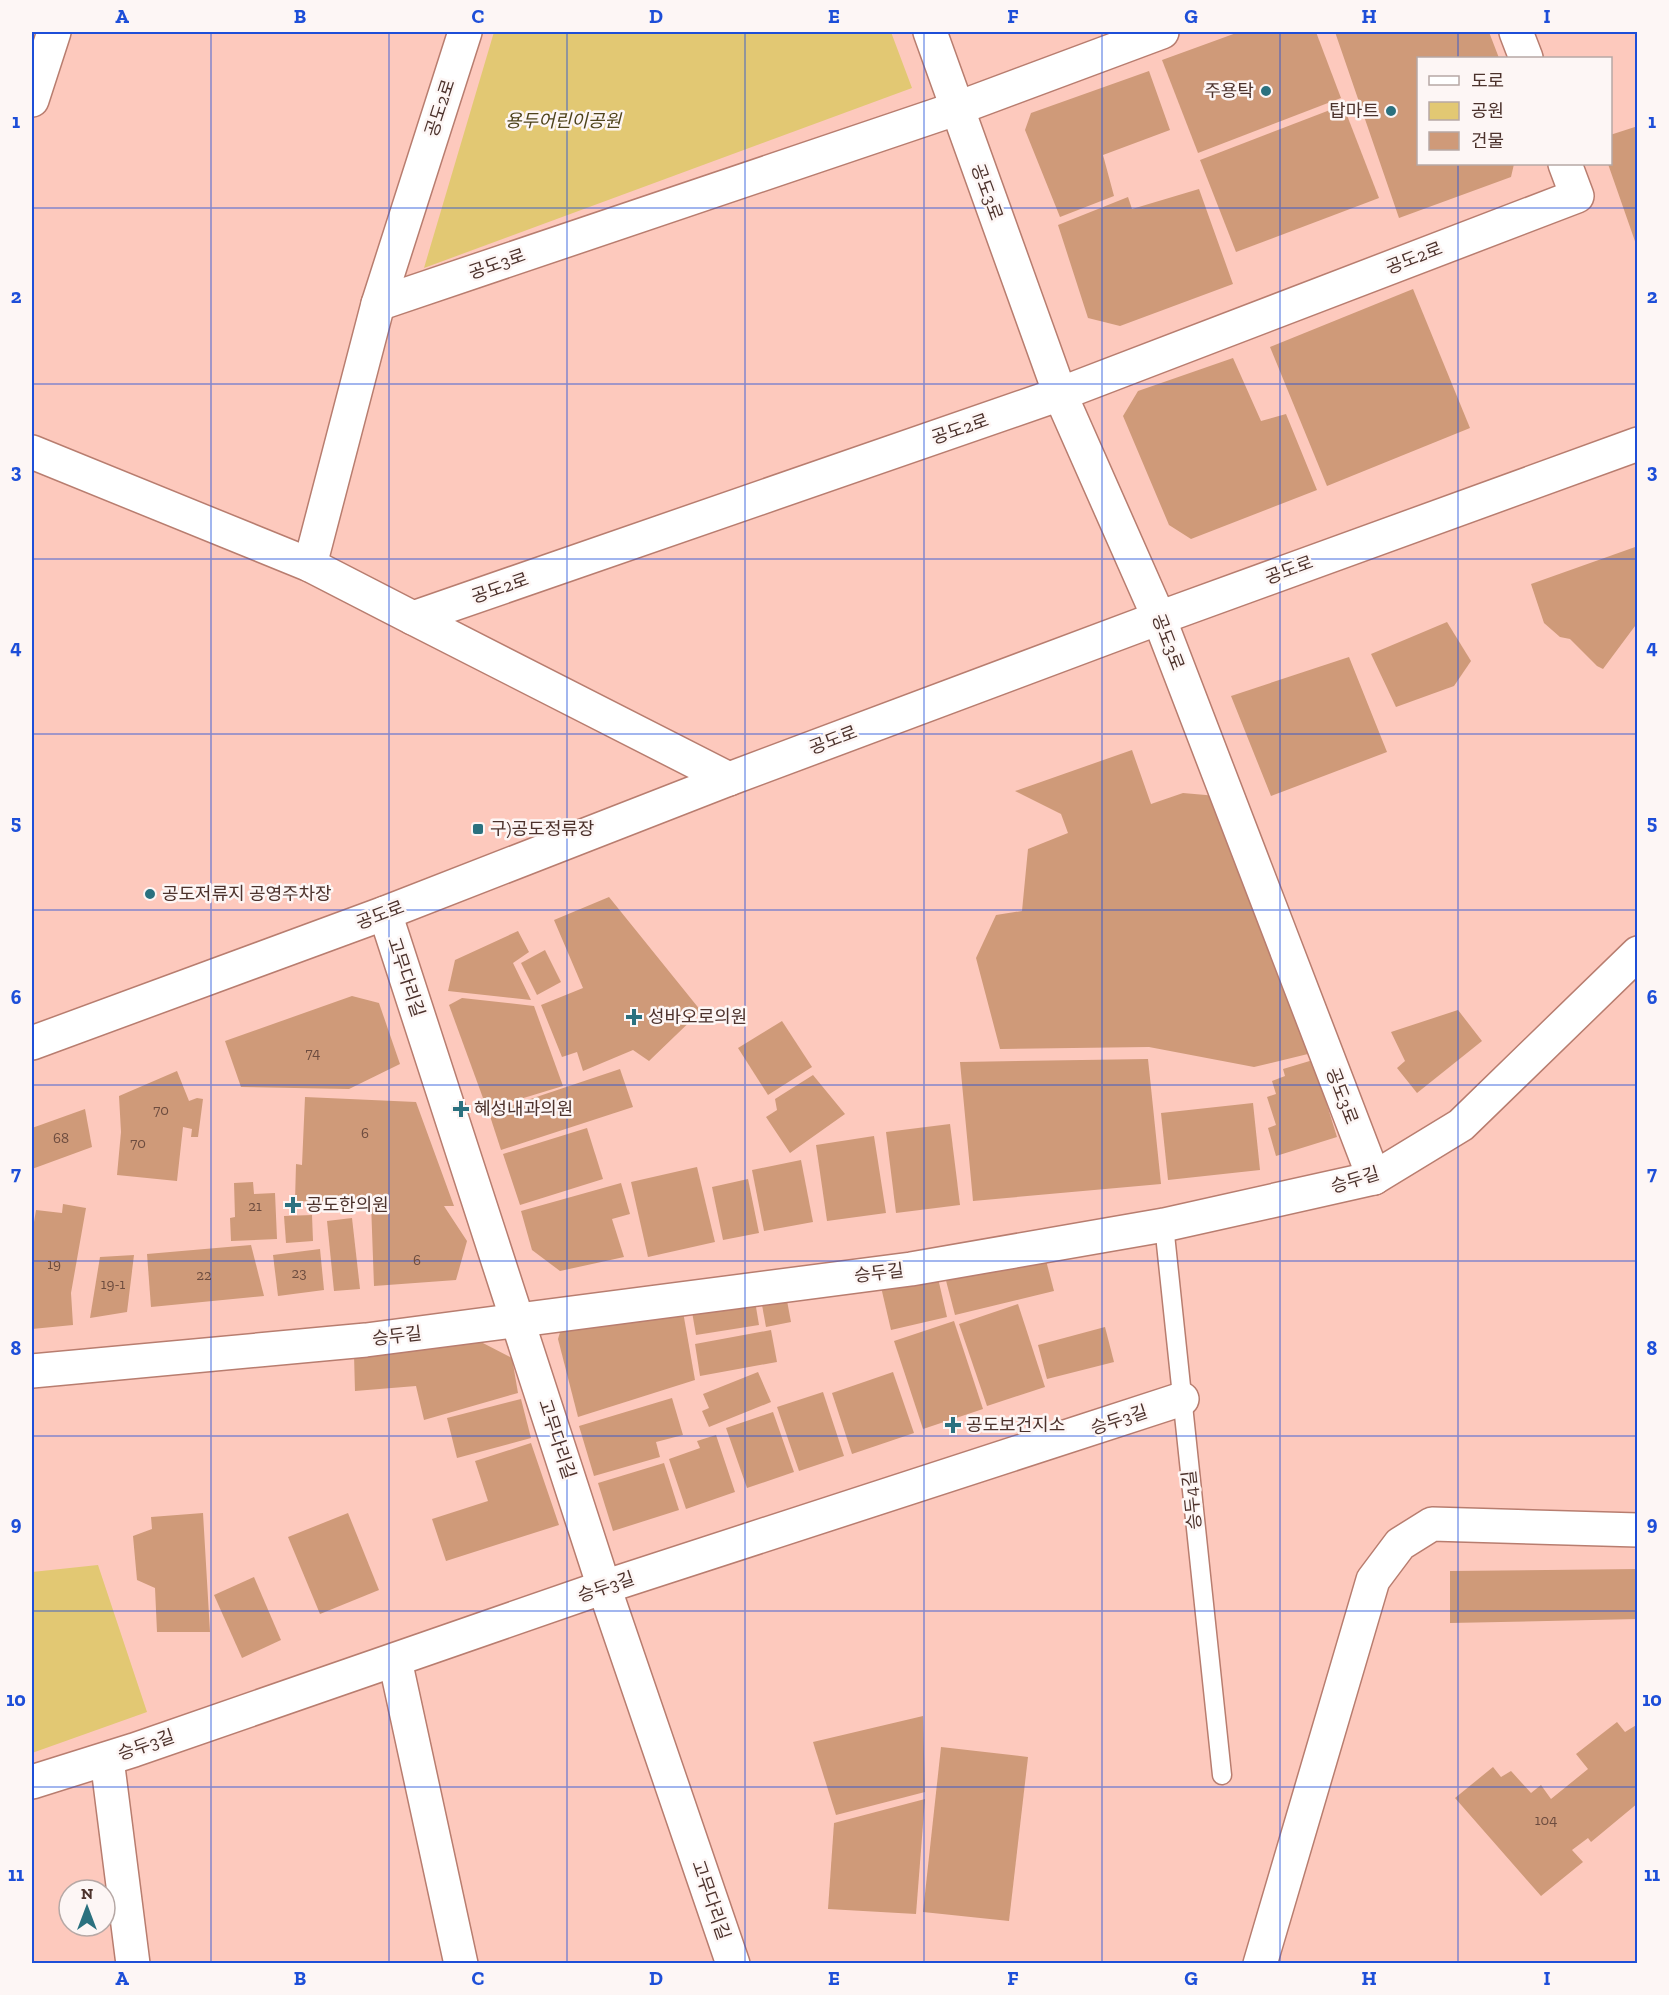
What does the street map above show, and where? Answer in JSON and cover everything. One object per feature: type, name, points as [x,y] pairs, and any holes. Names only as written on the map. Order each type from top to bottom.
[{"type":"street","points":[[32,97],[54,32]]},
{"type":"street","name":"공도2로","points":[[310,565],[378,304],[465,32]]},
{"type":"street","name":"공도3로","points":[[930,32],[1060,394],[1159,618],[1374,1178]]},
{"type":"street","name":"공도3로","points":[[378,304],[958,108],[1162,32]]},
{"type":"street","points":[[1516,32],[1526,57]]},
{"type":"street","name":"공도2로","points":[[413,618],[1060,394],[1577,196],[1565,165]]},
{"type":"street","name":"공도로","points":[[32,1043],[385,913],[729,779],[1159,618],[1638,444]]},
{"type":"street","points":[[32,452],[310,565],[729,779]]},
{"type":"street","name":"고무다리길","points":[[385,913],[604,1587],[733,1964]]},
{"type":"street","name":"승두길","points":[[32,1371],[366,1340],[911,1269],[1164,1225],[1374,1178],[1461,1125],[1638,953]]},
{"type":"street","name":"승두3길","points":[[32,1782],[107,1759],[604,1587],[1182,1399]]},
{"type":"street","points":[[1260,1964],[1373,1580],[1400,1544],[1432,1524],[1638,1530]]},
{"type":"street","points":[[395,1659],[461,1964]]},
{"type":"street","points":[[107,1759],[133,1964]]},
{"type":"lane","name":"승두4길","points":[[1164,1225],[1222,1775]]},
{"type":"green space","name":"용두어린이공원","points":[[494,32],[891,32],[912,88],[424,268]]},
{"type":"green space","points":[[98,1565],[147,1712],[32,1753],[32,1572]]},
{"type":"building","points":[[1239,32],[1316,32],[1341,98],[1198,153],[1162,60]]},
{"type":"building","name":"탑마트","points":[[1335,32],[1489,32],[1499,57],[1417,57],[1417,165],[1514,165],[1511,177],[1399,218]]},
{"type":"building","points":[[1149,71],[1170,130],[1103,155],[1114,196],[1060,217],[1025,130],[1031,113]]},
{"type":"building","points":[[1343,105],[1379,198],[1236,252],[1200,160]]},
{"type":"building","points":[[1638,126],[1638,247],[1608,165],[1612,165],[1612,134]]},
{"type":"building","points":[[1199,189],[1233,284],[1120,326],[1088,318],[1058,225],[1128,197],[1132,209]]},
{"type":"building","points":[[1413,289],[1470,428],[1327,486],[1270,347]]},
{"type":"building","points":[[1233,358],[1261,421],[1286,414],[1317,490],[1191,539],[1169,525],[1123,416],[1138,391]]},
{"type":"building","points":[[1638,546],[1638,622],[1603,669],[1597,666],[1570,639],[1560,637],[1544,623],[1531,584]]},
{"type":"building","points":[[1447,622],[1471,661],[1454,686],[1396,707],[1371,654]]},
{"type":"building","points":[[1349,657],[1387,752],[1271,796],[1231,696]]},
{"type":"building","points":[[1132,750],[1151,804],[1183,793],[1217,796],[1312,1053],[1254,1067],[1149,1047],[1000,1049],[976,958],[996,915],[1022,911],[1028,849],[1068,833],[1061,814],[1015,791]]},
{"type":"building","points":[[609,897],[701,1011],[649,1061],[633,1050],[583,1071],[577,1052],[562,1057],[541,1005],[583,988],[554,920]]},
{"type":"building","points":[[518,931],[529,952],[513,963],[531,1000],[448,991],[455,960]]},
{"type":"building","points":[[545,950],[561,982],[537,995],[521,963]]},
{"type":"building","points":[[352,996],[379,1003],[400,1064],[349,1089],[241,1087],[225,1041]]},
{"type":"building","points":[[462,998],[534,1006],[563,1086],[487,1109],[449,1005]]},
{"type":"building","points":[[1458,1010],[1482,1041],[1417,1093],[1397,1068],[1405,1061],[1391,1032]]},
{"type":"building","points":[[782,1021],[812,1067],[768,1095],[738,1048]]},
{"type":"building","points":[[1148,1059],[1161,1184],[973,1201],[960,1062]]},
{"type":"building","points":[[1313,1060],[1337,1137],[1276,1156],[1268,1128],[1276,1125],[1267,1097],[1276,1094],[1272,1081],[1285,1076],[1283,1069]]},
{"type":"building","points":[[620,1069],[633,1107],[501,1150],[489,1113]]},
{"type":"building","points":[[177,1071],[189,1101],[197,1098],[203,1099],[198,1137],[191,1137],[192,1129],[183,1127],[177,1181],[117,1175],[121,1132],[119,1096]]},
{"type":"building","points":[[813,1075],[845,1114],[790,1153],[766,1117],[777,1110],[775,1099]]},
{"type":"building","points":[[305,1097],[416,1102],[454,1206],[444,1206],[467,1241],[456,1280],[374,1286],[371,1203],[295,1201],[296,1164],[302,1165]]},
{"type":"building","points":[[1253,1103],[1260,1170],[1168,1180],[1161,1113]]},
{"type":"building","points":[[85,1109],[92,1147],[32,1169],[32,1128]]},
{"type":"building","points":[[950,1124],[960,1205],[896,1213],[886,1132]]},
{"type":"building","points":[[587,1128],[603,1179],[520,1205],[503,1154]]},
{"type":"building","points":[[874,1136],[886,1213],[827,1221],[816,1145]]},
{"type":"building","points":[[801,1160],[813,1222],[764,1231],[752,1170]]},
{"type":"building","points":[[697,1167],[715,1242],[648,1257],[631,1182]]},
{"type":"building","points":[[748,1179],[759,1233],[723,1240],[712,1187]]},
{"type":"building","points":[[253,1182],[254,1194],[275,1193],[277,1239],[231,1241],[230,1218],[235,1217],[234,1183]]},
{"type":"building","points":[[621,1183],[630,1214],[612,1219],[624,1257],[560,1271],[532,1250],[521,1211]]},
{"type":"building","points":[[63,1204],[86,1208],[71,1293],[73,1325],[32,1329],[32,1234],[36,1210],[62,1213]]},
{"type":"building","points":[[312,1215],[313,1241],[286,1243],[284,1216]]},
{"type":"building","points":[[352,1218],[360,1289],[334,1291],[327,1221]]},
{"type":"building","points":[[251,1245],[264,1296],[151,1307],[147,1254]]},
{"type":"building","points":[[320,1249],[324,1290],[278,1296],[273,1255]]},
{"type":"building","points":[[1043,1249],[1054,1291],[955,1315],[944,1273]]},
{"type":"building","points":[[134,1255],[127,1312],[90,1318],[100,1257]]},
{"type":"building","points":[[937,1274],[947,1317],[891,1330],[881,1287]]},
{"type":"building","points":[[785,1290],[791,1322],[766,1327],[760,1294]]},
{"type":"building","points":[[754,1295],[759,1325],[696,1335],[691,1306]]},
{"type":"building","points":[[1018,1304],[1045,1387],[987,1406],[959,1324]]},
{"type":"building","points":[[682,1306],[695,1380],[578,1417],[558,1339],[563,1322]]},
{"type":"building","points":[[954,1321],[983,1409],[923,1429],[894,1341]]},
{"type":"building","points":[[1105,1327],[1114,1362],[1047,1379],[1038,1345]]},
{"type":"building","points":[[771,1330],[777,1362],[700,1376],[695,1344]]},
{"type":"building","points":[[481,1342],[512,1358],[518,1393],[424,1420],[416,1386],[355,1391],[354,1355]]},
{"type":"building","points":[[758,1372],[771,1402],[709,1427],[702,1411],[709,1408],[703,1394]]},
{"type":"building","points":[[893,1372],[914,1433],[852,1454],[832,1393]]},
{"type":"building","points":[[823,1392],[844,1456],[799,1471],[777,1407]]},
{"type":"building","points":[[672,1398],[683,1435],[656,1442],[660,1457],[594,1476],[579,1426]]},
{"type":"building","points":[[521,1399],[531,1438],[457,1458],[447,1418]]},
{"type":"building","points":[[773,1412],[794,1472],[747,1488],[726,1428]]},
{"type":"building","points":[[716,1435],[735,1492],[686,1509],[669,1459],[700,1448],[697,1441]]},
{"type":"building","points":[[531,1443],[559,1525],[446,1561],[432,1519],[488,1501],[475,1461]]},
{"type":"building","points":[[664,1463],[679,1510],[613,1531],[598,1483]]},
{"type":"building","points":[[203,1513],[210,1632],[157,1632],[155,1588],[137,1580],[133,1536],[152,1529],[151,1517]]},
{"type":"building","points":[[348,1513],[379,1590],[320,1614],[288,1537]]},
{"type":"building","points":[[1638,1569],[1638,1619],[1450,1623],[1450,1571]]},
{"type":"building","points":[[254,1577],[281,1640],[242,1658],[214,1595]]},
{"type":"building","points":[[923,1716],[925,1792],[836,1815],[813,1742]]},
{"type":"building","points":[[1617,1722],[1625,1732],[1638,1724],[1638,1803],[1591,1842],[1588,1838],[1572,1850],[1583,1862],[1541,1896],[1455,1798],[1493,1767],[1501,1777],[1511,1771],[1531,1793],[1541,1785],[1551,1799],[1588,1769],[1576,1754]]},
{"type":"building","points":[[941,1747],[1028,1757],[1009,1921],[923,1912]]},
{"type":"building","points":[[925,1799],[916,1914],[828,1909],[834,1823]]},
{"type":"place","name":"주용탁","points":[[1266,91]]},
{"type":"place","name":"탑마트","points":[[1391,111]]},
{"type":"place","name":"구)공도정류장","points":[[478,829]]},
{"type":"place","name":"공도저류지 공영주차장","points":[[150,894]]},
{"type":"place","name":"성바오로의원","points":[[634,1017]]},
{"type":"place","name":"혜성내과의원","points":[[461,1109]]},
{"type":"place","name":"공도한의원","points":[[293,1205]]},
{"type":"place","name":"공도보건지소","points":[[953,1425]]}]
